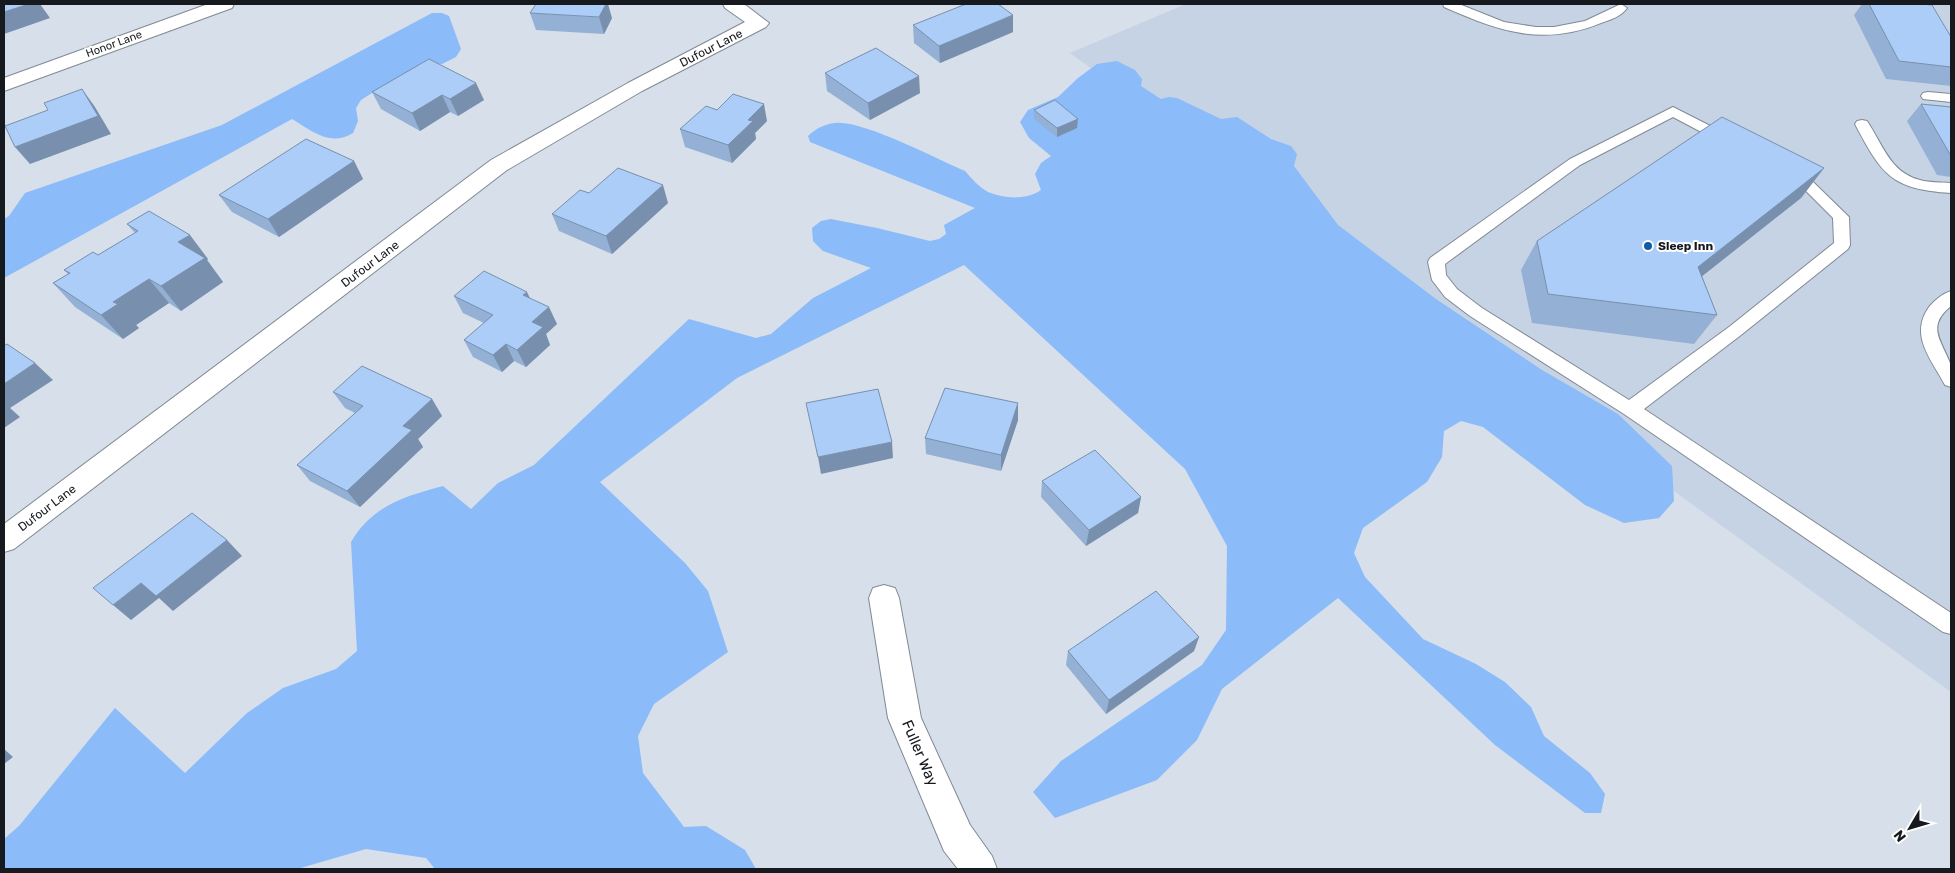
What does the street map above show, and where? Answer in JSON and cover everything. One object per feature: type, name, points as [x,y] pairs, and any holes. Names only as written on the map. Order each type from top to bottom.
[{"type":"street","name":"Honor Lane","points":[[4,85],[225,4]]},
{"type":"street","name":"Dufour Lane","points":[[4,540],[499,165],[635,86],[759,23],[732,4]]},
{"type":"street","name":"Fuller Way","points":[[884,598],[904,718],[957,838],[978,869]]},
{"type":"lane","points":[[1449,4],[1485,21],[1517,30],[1544,32],[1576,27],[1608,17],[1622,8]]},
{"type":"lane","points":[[1928,96],[1951,98]]},
{"type":"lane","points":[[1743,148],[1673,111],[1575,162],[1436,262],[1438,276],[1451,293],[1476,312],[1630,409],[1951,625]]},
{"type":"lane","points":[[1862,124],[1886,167],[1898,177],[1916,184],[1951,188]]},
{"type":"lane","points":[[1630,409],[1735,331],[1842,245],[1841,217],[1804,181],[1777,167]]},
{"type":"lane","points":[[1951,298],[1943,303],[1929,320],[1928,335],[1951,380]]},
{"type":"shaded area","points":[[1186,4],[1951,4],[1951,692],[1070,53]]},
{"type":"shaded area","points":[[432,13],[442,13],[449,16],[461,49],[456,57],[442,64],[433,64],[391,81],[361,100],[356,108],[358,121],[353,133],[345,137],[329,138],[321,136],[292,119],[4,278],[4,219],[9,216],[25,193],[222,125]]},
{"type":"shaded area","points":[[1117,61],[1135,70],[1142,79],[1141,86],[1161,99],[1177,98],[1221,119],[1237,117],[1271,139],[1291,146],[1297,154],[1294,166],[1338,225],[1436,299],[1542,370],[1618,414],[1672,466],[1674,501],[1659,518],[1624,523],[1585,505],[1483,427],[1461,421],[1444,431],[1442,457],[1427,482],[1363,528],[1354,553],[1365,577],[1423,639],[1476,664],[1505,682],[1531,707],[1544,736],[1590,773],[1605,794],[1601,813],[1585,813],[1495,745],[1338,598],[1222,689],[1197,740],[1157,780],[1055,818],[1033,792],[1061,761],[1202,665],[1226,630],[1227,546],[1185,469],[964,265],[737,378],[600,482],[685,563],[708,591],[728,652],[654,704],[638,736],[643,773],[684,827],[706,826],[745,850],[756,869],[435,869],[426,858],[366,849],[297,869],[4,869],[4,839],[19,826],[115,708],[185,773],[247,713],[283,688],[336,669],[357,651],[351,542],[359,530],[379,511],[403,499],[443,486],[471,509],[498,483],[534,465],[689,319],[756,338],[771,334],[813,298],[871,268],[823,251],[813,241],[812,228],[821,221],[831,219],[930,241],[939,239],[946,234],[944,225],[975,208],[810,142],[808,136],[814,131],[835,123],[863,128],[900,141],[965,171],[988,192],[1009,197],[1029,196],[1041,190],[1035,174],[1041,163],[1051,156],[1029,138],[1020,122],[1028,110],[1058,97],[1078,78],[1097,64]]},
{"type":"building","points":[[4,4],[29,4],[4,12]]},
{"type":"building","points":[[536,4],[606,4],[599,17],[530,13]]},
{"type":"building","points":[[966,4],[998,4],[1013,15],[939,46],[913,25]]},
{"type":"building","points":[[1869,4],[1932,5],[1951,37],[1951,67],[1899,61]]},
{"type":"building","points":[[876,48],[919,76],[868,103],[825,73]]},
{"type":"building","points":[[429,59],[476,83],[450,99],[442,95],[412,113],[372,92]]},
{"type":"building","points":[[82,89],[98,116],[15,147],[5,126],[48,110],[44,103]]},
{"type":"building","points":[[733,94],[764,104],[748,120],[753,121],[728,145],[680,129],[706,106],[717,110]]},
{"type":"building","points":[[1055,100],[1078,119],[1057,128],[1034,110]]},
{"type":"building","points":[[1921,104],[1951,107],[1951,156]]},
{"type":"building","name":"Sleep Inn","points":[[1722,117],[1824,168],[1698,267],[1717,315],[1548,294],[1537,241]]},
{"type":"building","points":[[306,139],[354,161],[268,219],[219,195]]},
{"type":"building","points":[[618,168],[663,185],[606,236],[552,214],[580,190],[589,193]]},
{"type":"building","points":[[149,211],[190,235],[178,242],[205,258],[161,286],[149,279],[113,302],[118,304],[101,315],[53,283],[70,273],[64,270],[93,252],[98,255],[138,231],[127,224]]},
{"type":"building","points":[[484,271],[527,292],[523,295],[549,307],[532,322],[543,327],[517,350],[506,344],[493,355],[464,340],[493,315],[454,296]]},
{"type":"building","points":[[7,344],[35,363],[4,384],[4,346]]},
{"type":"building","points":[[362,366],[432,399],[403,426],[412,430],[347,491],[297,465],[363,406],[333,392]]},
{"type":"building","points":[[945,388],[1018,403],[1001,455],[925,438]]},
{"type":"building","points":[[878,389],[892,442],[818,457],[806,403]]},
{"type":"building","points":[[1095,450],[1141,497],[1089,530],[1042,481]]},
{"type":"building","points":[[192,513],[227,540],[156,596],[141,583],[113,605],[93,588]]},
{"type":"building","points":[[1156,591],[1199,637],[1109,700],[1068,651]]},
{"type":"place","name":"Sleep Inn","points":[[1648,246]]}]
